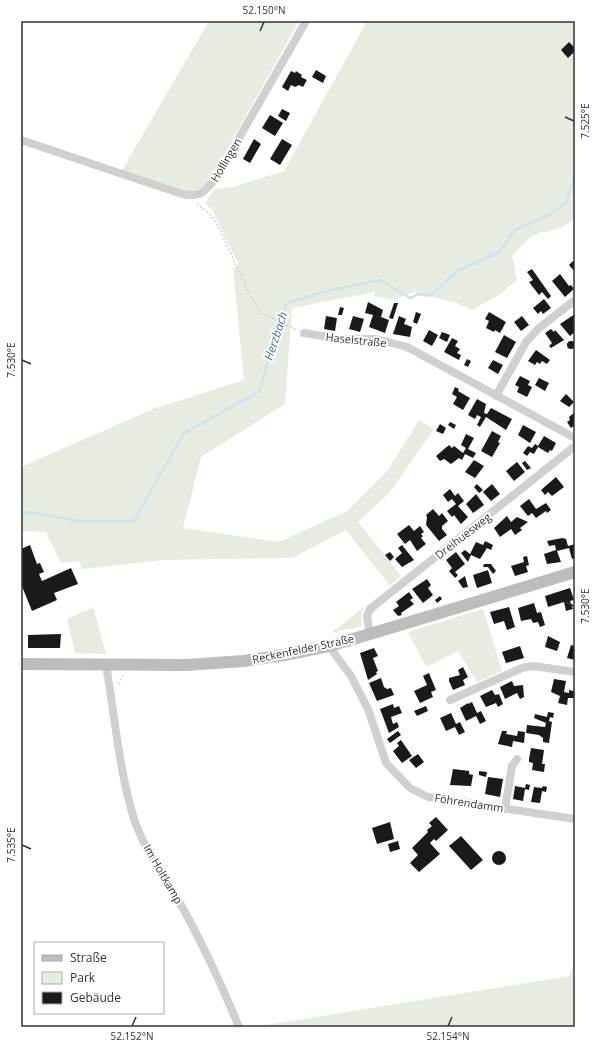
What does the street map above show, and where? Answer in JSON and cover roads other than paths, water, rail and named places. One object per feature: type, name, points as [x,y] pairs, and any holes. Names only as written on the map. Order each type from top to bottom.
[{"type":"street","name":"Hollingen","points":[[21,140],[186,195],[194,196],[206,191],[216,178],[306,21]]},
{"type":"street","points":[[496,396],[526,342],[539,328],[575,300]]},
{"type":"street","name":"Haselstraße","points":[[304,333],[341,339],[376,340],[407,347],[575,438]]},
{"type":"street","name":"Dreihuesweg","points":[[370,634],[367,616],[370,609],[575,446]]},
{"type":"street","name":"Reckenfelder Straße","points":[[21,664],[186,665],[244,661],[329,646],[575,572]]},
{"type":"street","name":"Föhrendamm","points":[[329,646],[361,694],[368,709],[386,762],[397,776],[410,788],[428,797],[575,819]]},
{"type":"street","name":"Im Holtkamp","points":[[106,665],[127,792],[136,824],[154,864],[184,911],[207,956],[239,1027]]},
{"type":"street","points":[[450,700],[522,668],[533,666],[575,672]]},
{"type":"street","points":[[505,808],[512,766],[518,759]]},
{"type":"waterway","name":"Herzbach","points":[[21,516],[29,512],[79,521],[134,521],[183,434],[260,391],[275,333],[287,303],[331,290],[380,280],[410,298],[419,294],[430,296],[457,271],[498,253],[515,230],[547,216],[566,203],[575,175]]}]
